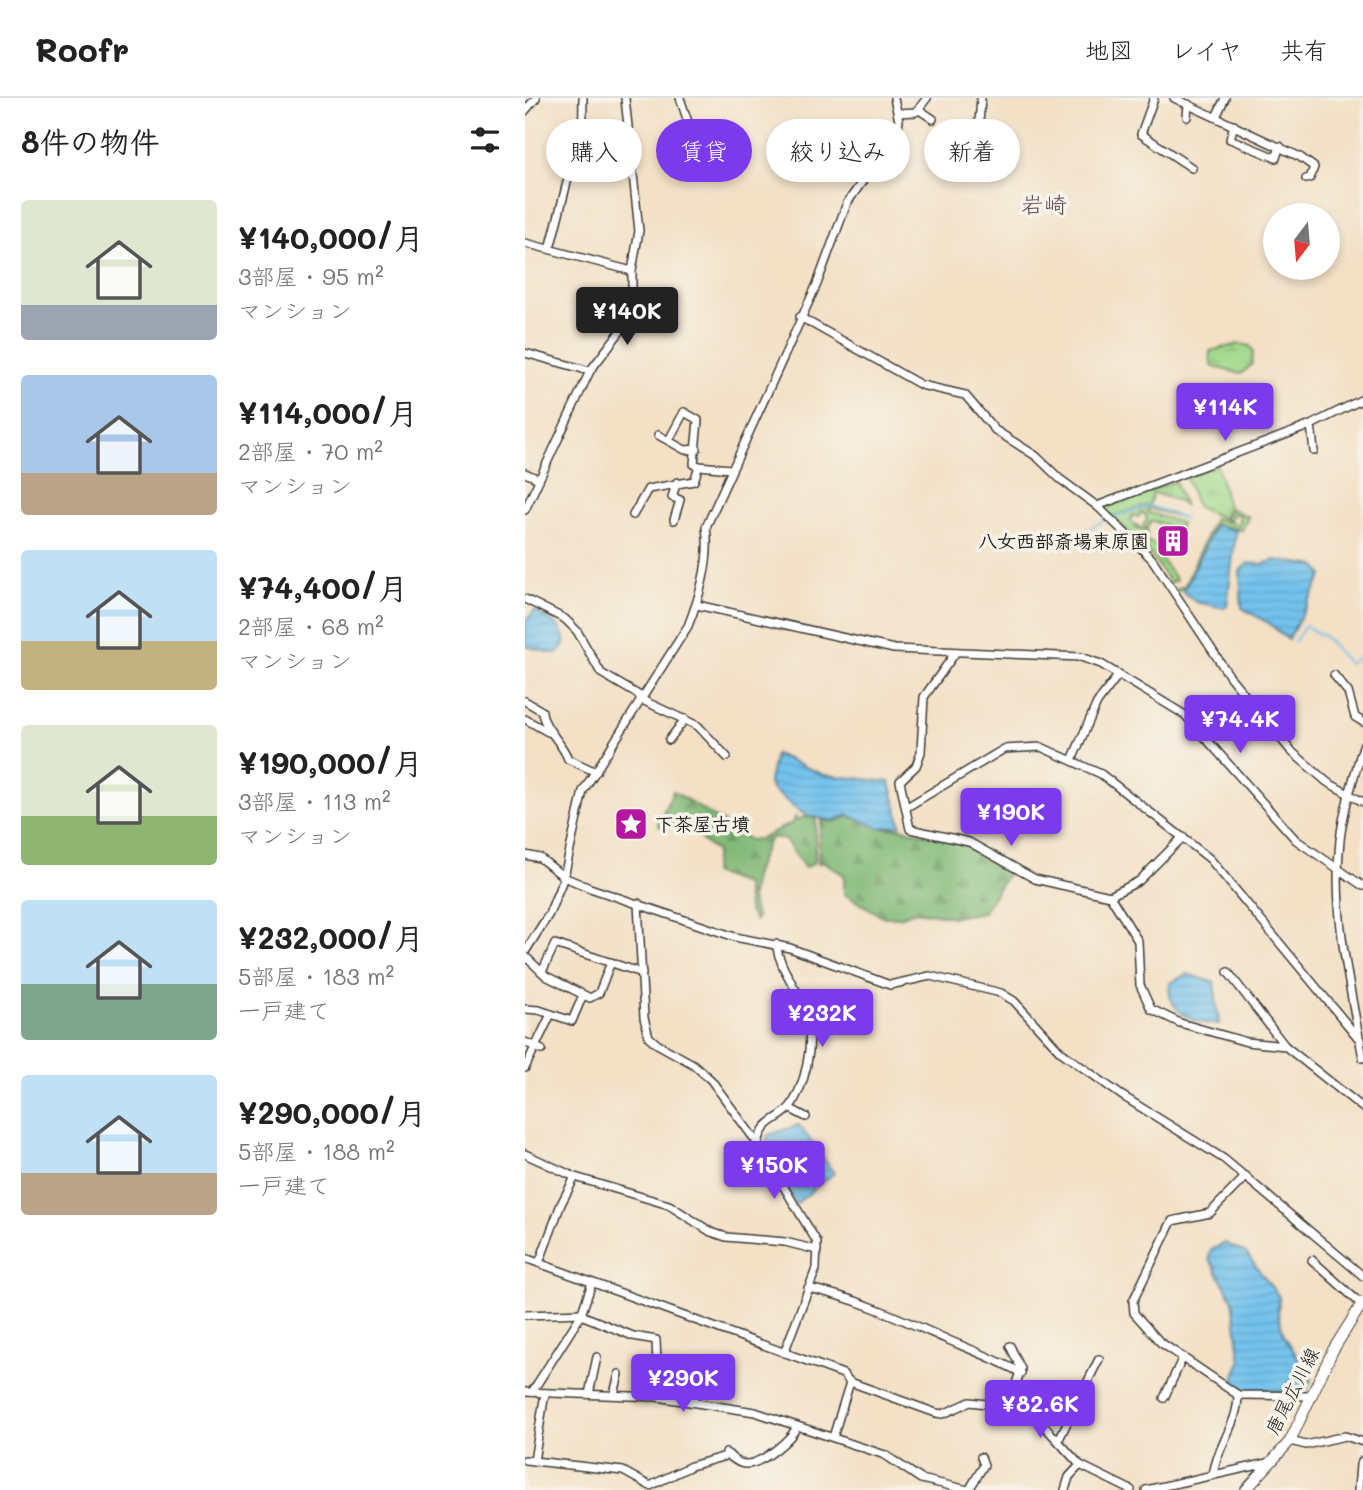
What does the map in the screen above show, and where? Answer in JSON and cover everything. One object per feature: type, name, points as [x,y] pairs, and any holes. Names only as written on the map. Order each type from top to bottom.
[{"type":"main road","name":"唐尾広川線","points":[[1246,1490],[1290,1441],[1333,1350],[1362,1303]]},
{"type":"street","points":[[525,111],[536,98]]},
{"type":"street","points":[[583,98],[583,119]]},
{"type":"street","points":[[625,98],[626,119]]},
{"type":"street","points":[[680,98],[687,119]]},
{"type":"street","points":[[611,962],[599,993],[590,998],[542,972],[525,954],[549,914],[564,877],[583,791],[678,644],[697,605],[709,547],[706,527],[817,284],[847,203],[897,133],[898,113],[894,98]]},
{"type":"street","points":[[898,113],[918,109],[927,98]]},
{"type":"street","points":[[978,119],[979,98]]},
{"type":"street","points":[[1154,98],[1141,134],[1192,168]]},
{"type":"street","points":[[1174,98],[1280,146],[1314,167],[1310,178],[1306,179]]},
{"type":"street","points":[[1216,117],[1225,98]]},
{"type":"street","points":[[1187,117],[1188,104]]},
{"type":"street","points":[[918,109],[933,119]]},
{"type":"street","points":[[1234,125],[1230,139],[1276,158],[1280,146]]},
{"type":"street","points":[[549,249],[566,182]]},
{"type":"street","points":[[525,510],[590,371],[632,316],[635,294],[632,271],[639,231],[635,182]]},
{"type":"street","points":[[525,243],[632,271]]},
{"type":"street","points":[[800,317],[921,385],[965,396],[995,430],[1036,456],[1060,479],[1097,506],[1152,559],[1230,677],[1291,751],[1308,768],[1363,802]]},
{"type":"street","points":[[525,353],[590,371]]},
{"type":"street","points":[[1097,506],[1311,425],[1363,400]]},
{"type":"street","points":[[669,440],[684,412],[698,420],[694,464],[731,469]]},
{"type":"street","points":[[1311,425],[1314,451]]},
{"type":"street","points":[[658,435],[685,450],[697,449]]},
{"type":"street","points":[[633,515],[648,489],[694,481],[699,466]]},
{"type":"street","points":[[525,473],[539,479]]},
{"type":"street","points":[[674,520],[680,500],[672,497],[677,482]]},
{"type":"street","points":[[525,599],[565,619],[577,631],[601,673],[707,733],[727,757]]},
{"type":"street","points":[[697,605],[894,649],[1081,657],[1119,674],[1170,704],[1198,726],[1296,840],[1363,886]]},
{"type":"street","points":[[956,652],[925,697],[921,752],[916,766],[900,781],[910,829],[969,842],[1035,879],[1110,896],[1139,880],[1183,837]]},
{"type":"street","points":[[1072,760],[1097,703],[1119,674]]},
{"type":"street","points":[[1334,675],[1348,692],[1355,717],[1363,722]]},
{"type":"street","points":[[525,701],[542,711],[543,721],[557,738],[568,760],[596,772]]},
{"type":"street","points":[[525,719],[557,738]]},
{"type":"street","points":[[669,740],[685,719]]},
{"type":"street","points":[[1363,746],[1348,794],[1339,869],[1339,911],[1363,1058]]},
{"type":"street","points":[[907,807],[1004,750],[1041,747],[1101,774],[1210,859],[1361,1044]]},
{"type":"street","points":[[525,855],[550,863],[564,877],[638,904],[734,937],[776,944],[890,985],[930,976],[1001,993],[1014,1002],[1061,1052],[1089,1074],[1246,1177],[1363,1276]]},
{"type":"street","points":[[1110,896],[1138,941],[1140,985],[1151,1009],[1180,1023],[1234,1038],[1264,1045],[1285,1046]]},
{"type":"street","points":[[638,904],[643,1018],[649,1037],[694,1064],[711,1080],[758,1144],[794,1207],[811,1228],[817,1250],[817,1269],[784,1353]]},
{"type":"street","points":[[542,972],[555,944],[642,973]]},
{"type":"street","points":[[758,1144],[764,1125],[789,1108],[806,1066],[808,1018],[779,964],[776,944]]},
{"type":"street","points":[[1228,972],[1285,1046],[1363,1108]]},
{"type":"street","points":[[525,1009],[572,1021],[583,995]]},
{"type":"street","points":[[525,1068],[538,1048],[551,1014]]},
{"type":"street","points":[[525,1042],[538,1048]]},
{"type":"street","points":[[789,1108],[806,1117]]},
{"type":"street","points":[[525,1154],[575,1177],[663,1203],[712,1232],[726,1237],[785,1242],[817,1250]]},
{"type":"street","points":[[539,1263],[561,1204],[575,1177]]},
{"type":"street","points":[[1246,1177],[1210,1213],[1172,1221],[1133,1301],[1133,1312],[1152,1334],[1238,1395],[1311,1396]]},
{"type":"street","points":[[525,1258],[843,1374],[850,1382],[936,1413],[943,1414],[970,1402],[995,1405],[1017,1402],[1059,1439],[1080,1465],[1131,1490]]},
{"type":"street","points":[[1312,1260],[1362,1303]]},
{"type":"street","points":[[529,1392],[582,1314],[593,1283]]},
{"type":"street","points":[[808,1288],[832,1293],[895,1315],[947,1340],[982,1352],[1021,1373]]},
{"type":"street","points":[[525,1315],[582,1314],[633,1336],[656,1340],[657,1365],[685,1368],[697,1383],[694,1402]]},
{"type":"street","points":[[1010,1346],[1021,1373],[1010,1401]]},
{"type":"street","points":[[589,1394],[597,1357]]},
{"type":"street","points":[[1164,1398],[1177,1379],[1184,1357]]},
{"type":"street","points":[[1059,1439],[1099,1359]]},
{"type":"street","points":[[614,1394],[619,1374]]},
{"type":"street","points":[[833,1437],[850,1382]]},
{"type":"street","points":[[529,1392],[614,1394],[694,1402],[755,1412],[894,1458],[921,1479],[968,1490],[984,1465],[981,1457]]},
{"type":"street","points":[[534,1461],[545,1393]]},
{"type":"street","points":[[1213,1475],[1219,1451],[1238,1415],[1238,1395]]},
{"type":"street","points":[[525,1460],[623,1471],[650,1486],[691,1466],[727,1454],[741,1463],[751,1463],[786,1443],[797,1426]]},
{"type":"street","points":[[1290,1441],[1306,1445],[1345,1436],[1363,1442]]},
{"type":"street","points":[[1358,1490],[1360,1465],[1363,1460]]},
{"type":"street","points":[[1146,1490],[1268,1463]]},
{"type":"street","points":[[1065,1490],[1069,1477],[1080,1465]]},
{"type":"green space","points":[[1239,344],[1250,346],[1253,351],[1252,364],[1241,374],[1211,366],[1210,351]]},
{"type":"green space","points":[[1217,465],[1228,507],[1223,518],[1197,507],[1186,477]]},
{"type":"green space","points":[[1175,481],[1184,506],[1179,501],[1153,493],[1149,505],[1111,516],[1103,509]]},
{"type":"green space","points":[[1148,507],[1183,518],[1148,508],[1147,512],[1181,523],[1179,528],[1151,521],[1146,530],[1143,525],[1147,521],[1146,515],[1141,513],[1138,517],[1133,515],[1130,521],[1144,530],[1133,527],[1148,532],[1145,540],[1166,549],[1162,560],[1176,580],[1170,583],[1146,548],[1112,517]]},
{"type":"green space","points":[[1230,508],[1248,517],[1242,530],[1214,524],[1186,587],[1177,592],[1175,590],[1185,585],[1214,518],[1238,525],[1240,516],[1233,513],[1229,521],[1225,519]]},
{"type":"green space","points":[[673,791],[750,840],[762,838],[791,824],[795,817],[798,820],[804,817],[816,818],[815,862],[805,868],[785,840],[774,837],[769,840],[757,868],[752,889],[751,899],[757,917],[755,921],[748,910],[745,884],[713,873],[716,851],[686,828],[660,827],[658,824]]},
{"type":"green space","points":[[849,816],[881,828],[901,828],[968,845],[1011,868],[983,912],[954,917],[916,911],[898,917],[884,917],[844,894],[844,875],[826,863],[818,863],[821,820],[833,822]]},
{"type":"water","points":[[1215,525],[1236,530],[1227,605],[1224,608],[1196,602],[1183,592]]},
{"type":"water","points":[[1275,560],[1317,566],[1323,575],[1288,640],[1270,624],[1242,608],[1240,571],[1248,563],[1263,564]]},
{"type":"water","points":[[535,610],[560,628],[565,641],[559,652],[552,653],[525,646],[525,622]]},
{"type":"water","points":[[775,754],[824,775],[890,782],[901,825],[880,828],[848,815],[833,821],[805,815],[771,789],[769,782]]},
{"type":"water","points":[[1187,974],[1214,982],[1219,1024],[1192,1019],[1177,1009],[1172,1001],[1170,983]]},
{"type":"water","points":[[799,1125],[834,1173],[796,1204],[781,1180],[767,1144],[768,1135]]},
{"type":"water","points":[[1225,1243],[1246,1253],[1279,1297],[1278,1313],[1284,1335],[1311,1379],[1306,1391],[1247,1391],[1235,1386],[1234,1377],[1241,1362],[1233,1300],[1209,1258],[1211,1250]]},
{"type":"waterway","points":[[1114,516],[1150,506],[1168,512]]},
{"type":"waterway","points":[[1172,514],[1184,518]]},
{"type":"waterway","points":[[1056,537],[1072,539],[1105,520]]},
{"type":"waterway","points":[[1294,642],[1305,626],[1325,637],[1349,664],[1363,654]]},
{"type":"place","name":"八女西部斎場東原園","points":[[1173,541]]},
{"type":"place","name":"下茶屋古墳","points":[[631,824]]},
{"type":"district","name":"岩崎","points":[[1044,205]]}]
